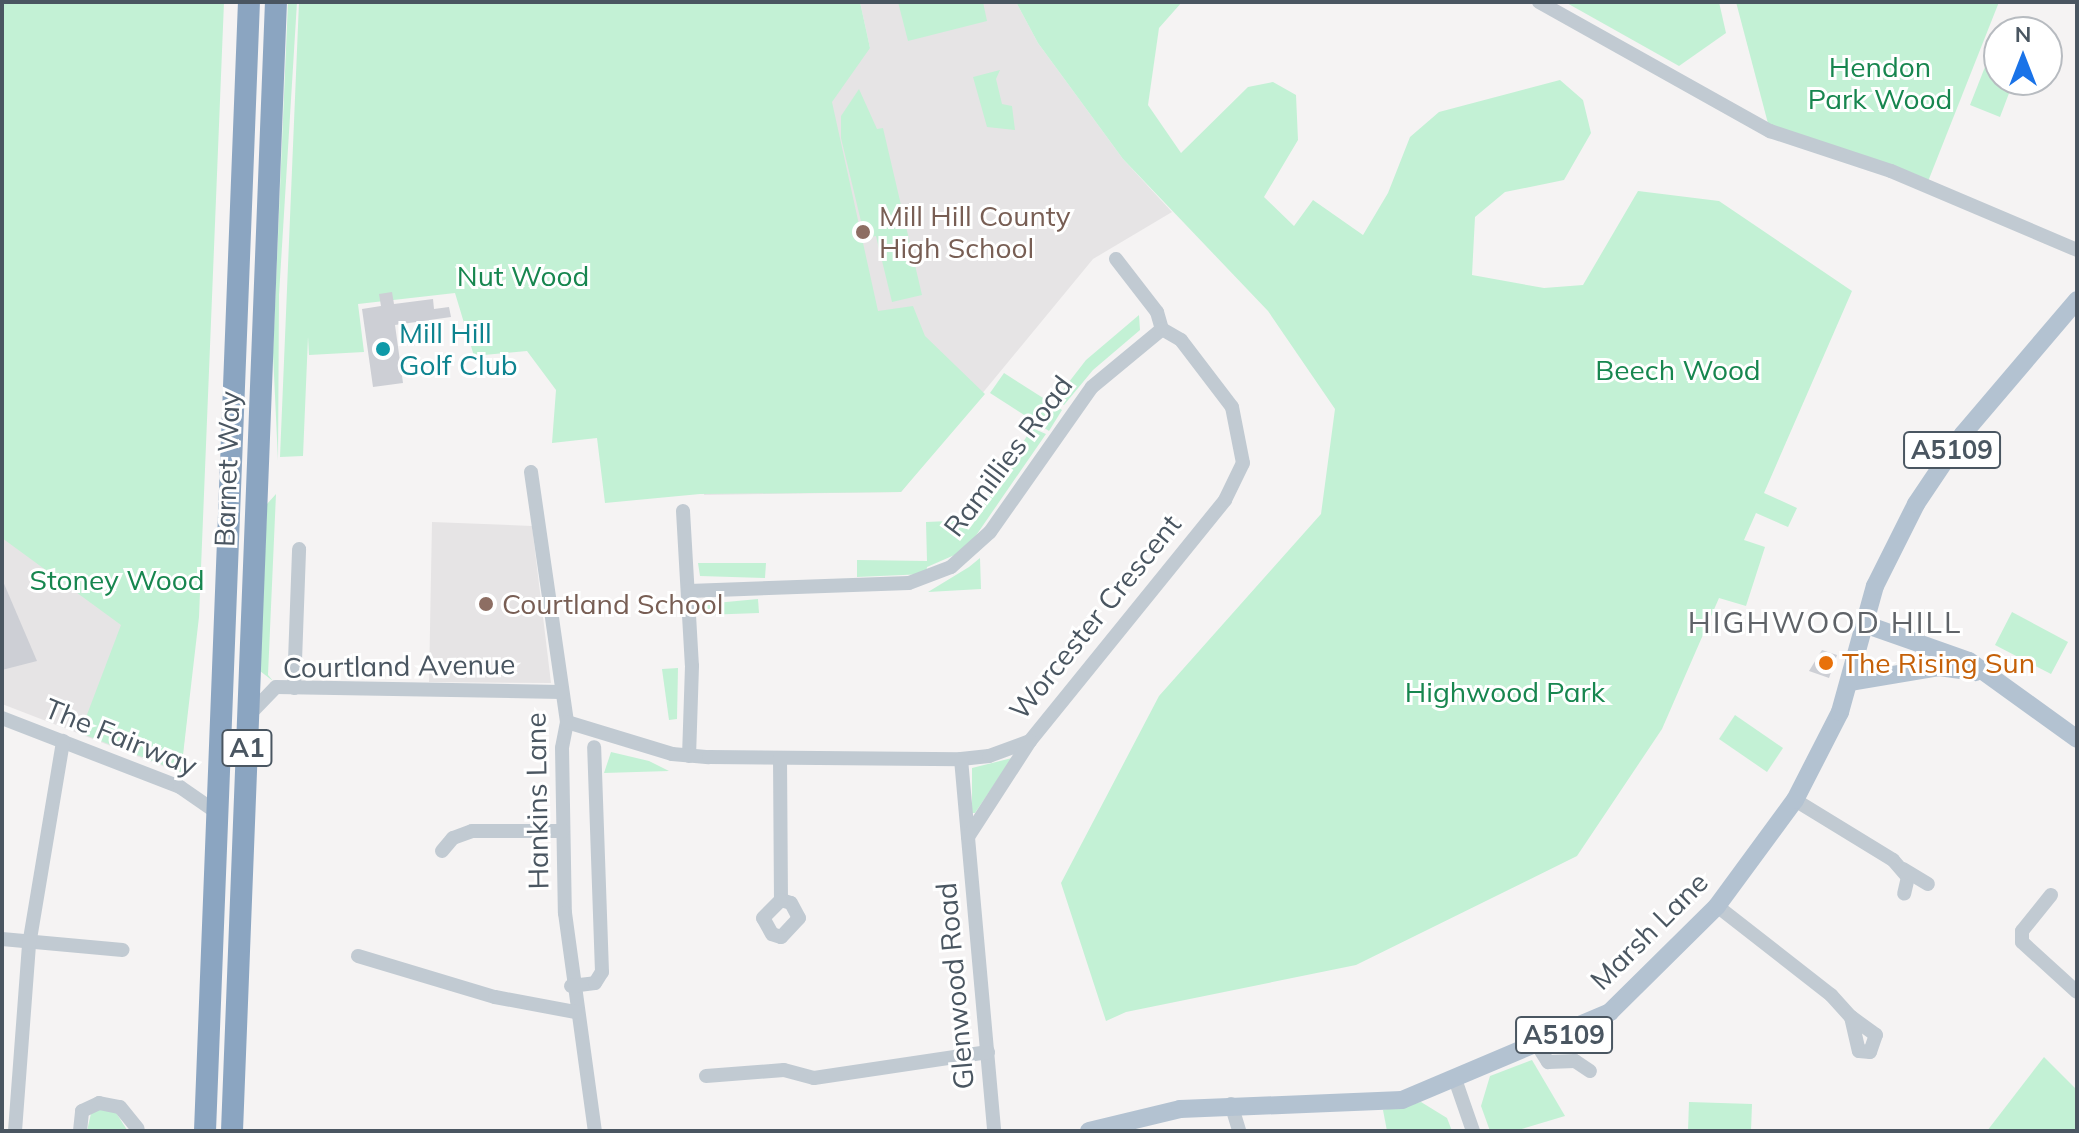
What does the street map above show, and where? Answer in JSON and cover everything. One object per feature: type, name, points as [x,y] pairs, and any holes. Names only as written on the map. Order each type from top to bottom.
[{"type":"highway","name":"Barnet Way","points":[[205,1131],[249,2]]},
{"type":"highway","name":"Barnet Way","points":[[232,1131],[276,2]]},
{"type":"main road","name":"A5109","points":[[1867,625],[1883,567],[1916,504],[1976,417],[2077,300]]},
{"type":"main road","name":"Marsh Lane","points":[[1089,1131],[1143,1114],[1231,1104],[1378,1103],[1456,1082],[1610,1012],[1717,906],[1795,800],[1851,682],[1867,625]]},
{"type":"main road","points":[[1867,625],[1969,661],[2077,739]]},
{"type":"main road","points":[[1859,658],[1885,674]]},
{"type":"main road","points":[[1851,682],[1939,667],[1982,673]]},
{"type":"street","points":[[1539,2],[1770,131],[1891,171],[2077,250]]},
{"type":"street","points":[[1116,259],[1157,312],[1162,329]]},
{"type":"street","name":"Worcester Crescent","points":[[567,722],[689,756],[961,759],[1000,754],[1030,741],[1237,478],[1244,447],[1241,427],[1181,340],[1162,329]]},
{"type":"street","name":"Ramillies Road","points":[[689,591],[909,583],[951,567],[990,532],[1092,387],[1162,329]]},
{"type":"street","name":"Hankins Lane","points":[[531,472],[567,722],[563,831],[571,986],[595,1131]]},
{"type":"street","points":[[683,511],[689,591],[689,756]]},
{"type":"street","points":[[294,688],[299,549]]},
{"type":"street","name":"Courtland Avenue","points":[[248,716],[276,687],[561,692]]},
{"type":"street","name":"The Fairway","points":[[2,718],[180,787],[216,812]]},
{"type":"street","points":[[15,1131],[9,1108],[29,945],[63,741]]},
{"type":"street","points":[[968,837],[1030,741]]},
{"type":"street","name":"Hankins Lane","points":[[571,986],[595,983],[602,972],[594,747]]},
{"type":"street","points":[[780,758],[781,900]]},
{"type":"street","name":"Glenwood Road","points":[[961,759],[994,1131]]},
{"type":"street","points":[[1795,800],[1928,884]]},
{"type":"street","points":[[442,851],[453,838],[472,831],[563,831]]},
{"type":"street","points":[[1903,869],[1904,894]]},
{"type":"street","points":[[2051,895],[2022,931],[2022,942],[2077,992]]},
{"type":"street","points":[[1717,906],[1851,1017]]},
{"type":"street","points":[[2,939],[29,945],[122,950]]},
{"type":"street","points":[[358,956],[495,997],[575,1012]]},
{"type":"street","points":[[1538,1046],[1548,1062],[1575,1061],[1590,1071]]},
{"type":"street","points":[[706,1076],[784,1070],[814,1078],[988,1052]]},
{"type":"street","points":[[1456,1082],[1473,1131]]},
{"type":"street","points":[[80,1131],[82,1111],[99,1103],[120,1107],[142,1130]]},
{"type":"street","points":[[1231,1104],[1239,1131]]},
{"type":"shaded area","name":"Mill Hill County High School","points":[[860,2],[1016,2],[1038,43],[1123,159],[1172,212],[1093,259],[901,492],[704,495],[752,67],[870,48]]},
{"type":"shaded area","points":[[2,502],[197,617],[181,773],[2,704]]},
{"type":"shaded area","name":"Courtland School","points":[[432,522],[532,526],[551,683],[429,682]]},
{"type":"green space","name":"Stoney Wood","points":[[2,2],[224,2],[199,617],[181,772],[80,733],[121,625],[2,538]]},
{"type":"green space","points":[[288,2],[297,2],[279,295],[278,461],[273,353]]},
{"type":"green space","name":"Nut Wood","points":[[299,2],[860,2],[870,48],[832,102],[878,311],[913,306],[925,336],[985,394],[901,492],[700,494],[605,503],[597,438],[552,443],[556,390],[527,351],[474,356],[455,293],[358,304],[364,352],[309,355],[308,337],[303,456],[280,457]]},
{"type":"green space","points":[[898,2],[983,2],[987,21],[908,41]]},
{"type":"green space","points":[[1016,2],[1182,2],[1159,28],[1148,105],[1181,153],[1248,87],[1273,82],[1296,95],[1298,140],[1264,197],[1294,226],[1313,200],[1363,235],[1388,193],[1410,137],[1439,112],[1560,80],[1583,100],[1591,133],[1564,180],[1505,192],[1475,217],[1472,275],[1544,288],[1583,285],[1638,191],[1719,201],[1852,291],[1764,493],[1797,508],[1788,527],[1756,513],[1744,540],[1765,547],[1746,606],[1719,598],[1662,729],[1577,856],[1356,965],[1126,1012],[1106,1021],[1061,883],[1159,696],[1321,514],[1335,409],[1268,311],[1123,159],[1038,43]]},
{"type":"green space","points":[[1565,2],[1719,2],[1726,33],[1679,66]]},
{"type":"green space","name":"Hendon Park Wood","points":[[1736,2],[1999,2],[1993,16],[1983,16],[1983,42],[1925,189],[1770,131]]},
{"type":"green space","points":[[1000,70],[996,79],[1002,104],[1012,106],[1015,130],[987,127],[973,77]]},
{"type":"green space","points":[[1983,72],[1983,96],[2008,96],[2000,117],[1970,105]]},
{"type":"green space","name":"Mill Hill County High School","points":[[859,89],[877,129],[883,128],[922,295],[892,302],[876,236],[865,238],[841,138],[841,116]]},
{"type":"green space","points":[[1139,315],[1140,330],[1093,370],[1064,405],[1055,400],[1086,360]]},
{"type":"green space","points":[[1004,373],[1062,410],[1049,431],[990,393]]},
{"type":"green space","points":[[1032,428],[1046,434],[966,550],[927,567],[926,574],[857,577],[857,560],[927,561],[926,522],[972,520],[970,508],[984,504]]},
{"type":"green space","points":[[276,494],[268,675],[273,681],[260,671],[267,504]]},
{"type":"green space","points":[[980,558],[981,589],[928,592],[969,567]]},
{"type":"green space","points":[[698,563],[766,563],[765,578],[700,576]]},
{"type":"green space","points":[[758,599],[759,613],[704,615],[705,604]]},
{"type":"green space","points":[[2012,612],[2068,642],[2051,674],[1995,645]]},
{"type":"green space","points":[[678,668],[677,719],[669,720],[662,669]]},
{"type":"green space","points":[[1735,715],[1783,748],[1767,772],[1719,739]]},
{"type":"green space","points":[[611,752],[649,761],[669,771],[604,773]]},
{"type":"green space","points":[[1012,758],[975,813],[972,813],[972,768]]},
{"type":"green space","points":[[2044,1057],[2077,1090],[2077,1131],[1987,1131]]},
{"type":"green space","points":[[1532,1060],[1565,1116],[1515,1131],[1490,1131],[1481,1106],[1490,1076]]},
{"type":"green space","points":[[1421,1102],[1447,1118],[1452,1131],[1387,1131],[1383,1110]]},
{"type":"green space","points":[[1689,1102],[1752,1104],[1751,1131],[1688,1131]]},
{"type":"green space","points":[[92,1109],[115,1111],[127,1130],[87,1131]]},
{"type":"building","name":"Mill Hill Golf Club","points":[[392,292],[394,304],[433,299],[434,309],[449,307],[451,317],[395,325],[403,383],[373,387],[362,309],[381,306],[379,294]]},
{"type":"building","points":[[2,579],[37,661],[2,670]]},
{"type":"building","name":"The Rising Sun","points":[[1822,650],[1837,655],[1829,678],[1809,671]]},
{"type":"place","name":"Mill Hill County High School","points":[[863,232]]},
{"type":"place","name":"Mill Hill Golf Club","points":[[383,349]]},
{"type":"place","name":"Courtland School","points":[[486,604]]},
{"type":"place","name":"The Rising Sun","points":[[1826,663]]},
{"type":"district","name":"HIGHWOOD HILL","points":[[1825,622]]},
{"type":"park label","name":"Beech Wood","points":[[1678,370]]},
{"type":"park label","name":"Highwood Park","points":[[1505,692]]}]
